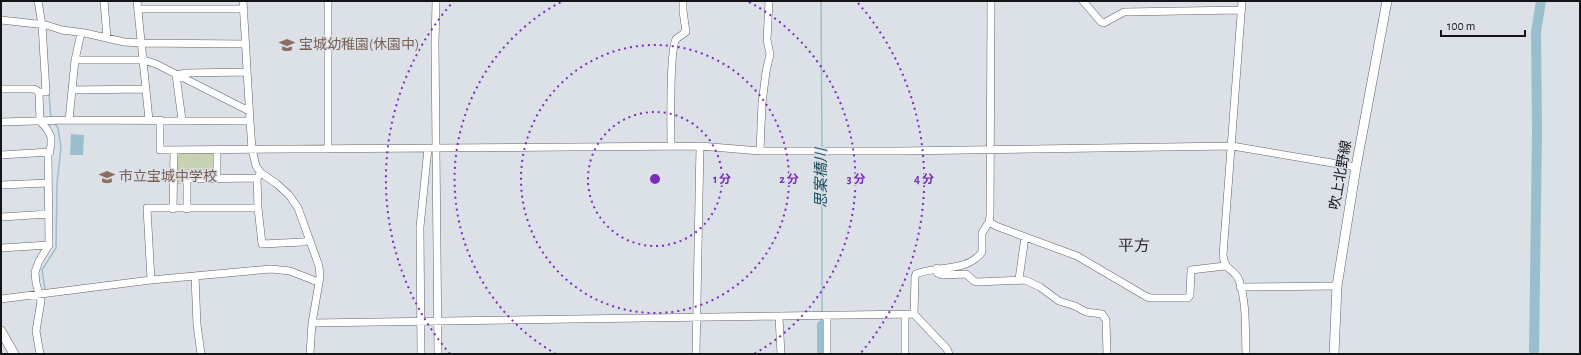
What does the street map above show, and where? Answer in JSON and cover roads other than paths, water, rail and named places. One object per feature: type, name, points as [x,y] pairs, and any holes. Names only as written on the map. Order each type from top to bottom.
[{"type":"main road","name":"吹上北野線","points":[[1334,354],[1337,286],[1356,167],[1386,1]]},
{"type":"main road","points":[[1,331],[14,354]]},
{"type":"street","points":[[1,89],[34,88],[38,92],[46,92],[42,25],[38,1]]},
{"type":"street","points":[[104,1],[107,38]]},
{"type":"street","points":[[243,1],[252,150],[259,175],[258,208],[262,244],[303,242],[310,240]]},
{"type":"street","points":[[328,1],[328,149]]},
{"type":"street","points":[[436,1],[435,45],[438,354]]},
{"type":"street","points":[[671,146],[674,48],[676,39],[686,32],[683,1]]},
{"type":"street","points":[[760,151],[762,103],[770,54],[767,40],[769,1]]},
{"type":"street","points":[[949,354],[947,349],[914,314],[916,274],[929,269],[954,267],[968,262],[980,254],[982,246],[982,233],[989,222],[991,1]]},
{"type":"street","points":[[1083,1],[1101,22],[1104,23],[1124,12],[1243,4],[1223,255],[1226,266],[1238,278],[1246,319],[1246,354]]},
{"type":"street","points":[[149,120],[138,5],[244,9]]},
{"type":"street","points":[[1,20],[42,25],[124,42],[246,44]]},
{"type":"street","points":[[69,120],[75,60],[81,32]]},
{"type":"street","points":[[75,60],[144,60],[156,64],[249,111]]},
{"type":"street","points":[[176,75],[186,73],[248,72]]},
{"type":"street","points":[[176,75],[182,120]]},
{"type":"street","points":[[72,90],[146,89]]},
{"type":"street","points":[[38,92],[40,121],[47,129],[51,137],[48,182],[49,245],[36,267],[35,278],[41,301],[36,331],[40,354]]},
{"type":"street","points":[[1,122],[69,120],[250,121]]},
{"type":"street","points":[[160,120],[160,150],[700,146],[760,151],[898,151],[1232,146],[1356,167]]},
{"type":"street","points":[[696,354],[700,146]]},
{"type":"street","points":[[421,354],[420,227],[428,148]]},
{"type":"street","points":[[173,209],[174,150]]},
{"type":"street","points":[[217,150],[217,179]]},
{"type":"street","points":[[1,155],[50,152]]},
{"type":"street","points":[[187,209],[187,180],[259,175],[278,184],[293,200],[301,215],[319,266],[320,277],[312,323],[310,354]]},
{"type":"street","points":[[1,186],[48,182]]},
{"type":"street","points":[[151,280],[147,208],[258,208]]},
{"type":"street","points":[[1,217],[49,214]]},
{"type":"street","points":[[989,222],[1077,256],[1142,295],[1151,298],[1188,298],[1190,295],[1191,270],[1226,266]]},
{"type":"street","points":[[1019,279],[1025,237]]},
{"type":"street","points":[[1,248],[49,245]]},
{"type":"street","points":[[937,268],[937,273],[942,275],[966,274],[974,281],[978,282],[1019,279],[1025,280],[1040,287],[1059,301],[1075,306],[1086,312],[1102,314],[1106,320],[1107,354]]},
{"type":"street","points":[[1,299],[151,280],[276,270],[296,273],[318,282]]},
{"type":"street","points":[[195,276],[197,325],[202,354]]},
{"type":"street","points":[[1240,287],[1337,286]]},
{"type":"street","points":[[312,323],[420,320],[697,318],[914,314]]},
{"type":"street","points":[[905,315],[905,354]]},
{"type":"street","points":[[823,316],[827,354]]},
{"type":"street","points":[[779,317],[781,354]]},
{"type":"water","points":[[71,134],[84,135],[83,155],[70,155]]},
{"type":"waterway","name":"思案橋川","points":[[821,1],[822,149]]},
{"type":"waterway","points":[[1534,354],[1537,131],[1536,32],[1541,1]]},
{"type":"waterway","points":[[49,93],[51,119]]},
{"type":"waterway","points":[[45,289],[42,270],[56,248],[57,183],[61,148],[58,128],[55,124]]},
{"type":"waterway","name":"思案橋川","points":[[822,153],[822,313]]},
{"type":"waterway","name":"思案橋川","points":[[822,317],[822,325]]},
{"type":"waterway","name":"思案橋川","points":[[822,325],[822,354]]},
{"type":"place","name":"宝城幼稚園(休園中)","points":[[287,45]]},
{"type":"place","name":"市立宝城中学校","points":[[107,177]]},
{"type":"district","name":"平方","points":[[1134,246]]}]
